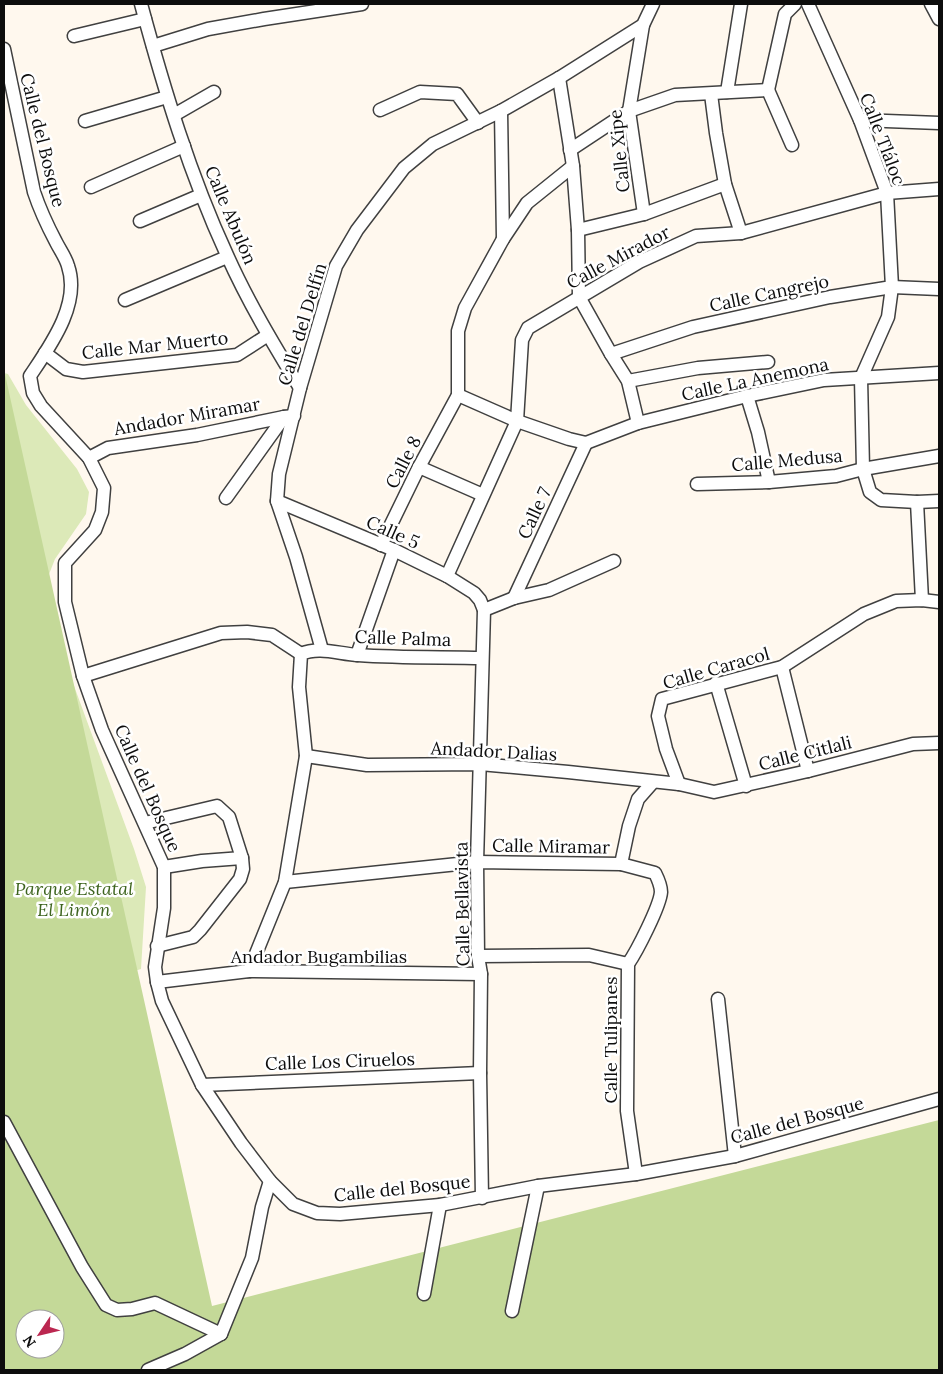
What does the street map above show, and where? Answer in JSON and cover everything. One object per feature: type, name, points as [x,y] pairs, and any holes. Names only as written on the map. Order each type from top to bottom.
[{"type":"street","name":"Calle Abulón","points":[[141,4],[167,97],[201,195],[227,257],[268,335],[300,388]]},
{"type":"street","points":[[153,46],[208,29],[264,18],[362,4]]},
{"type":"street","name":"Calle Xipe","points":[[644,214],[629,111],[643,25],[652,4]]},
{"type":"street","points":[[727,92],[740,4]]},
{"type":"street","points":[[792,145],[768,90],[785,14],[795,4]]},
{"type":"street","name":"Calle Tláloc","points":[[808,4],[860,120],[887,194],[892,287],[888,317],[862,378]]},
{"type":"street","points":[[931,4],[939,19]]},
{"type":"street","points":[[74,36],[145,19]]},
{"type":"street","name":"Calle del Delfín","points":[[277,501],[289,416],[300,388],[336,266],[357,230],[404,168],[433,144],[478,123],[560,78],[643,25]]},
{"type":"street","name":"Calle del Bosque","points":[[4,49],[5,66],[34,192],[42,214],[68,266],[70,282],[70,298],[64,317],[45,354],[30,376],[34,393],[40,406],[89,458],[104,488],[102,512],[95,530],[65,564],[65,602],[83,676],[102,730],[164,867],[164,908],[155,967],[162,1001],[202,1085],[241,1143],[270,1181],[293,1204],[317,1213],[340,1214],[440,1205],[538,1186],[636,1174],[735,1156],[939,1099]]},
{"type":"street","points":[[560,78],[573,166],[578,230],[579,297],[628,381],[638,423]]},
{"type":"street","points":[[570,150],[629,111],[675,95],[768,90]]},
{"type":"street","points":[[174,115],[214,92]]},
{"type":"street","points":[[380,110],[420,92],[457,94],[478,123]]},
{"type":"street","points":[[711,94],[716,134],[726,184],[741,233]]},
{"type":"street","points":[[85,121],[167,97]]},
{"type":"street","points":[[501,111],[503,239]]},
{"type":"street","points":[[860,120],[939,123]]},
{"type":"street","points":[[91,187],[184,146]]},
{"type":"street","points":[[573,166],[527,202],[503,239],[464,308],[458,331],[458,395],[518,421],[586,443]]},
{"type":"street","points":[[578,230],[644,214],[726,184]]},
{"type":"street","name":"Calle Mirador","points":[[518,421],[522,340],[528,328],[638,262],[696,236],[741,233],[887,194],[939,190]]},
{"type":"street","points":[[140,221],[201,195]]},
{"type":"street","points":[[125,300],[227,257]]},
{"type":"street","name":"Calle Cangrejo","points":[[611,354],[693,328],[830,297],[892,287],[939,288]]},
{"type":"street","name":"Calle Mar Muerto","points":[[45,354],[66,370],[83,372],[237,355],[268,335]]},
{"type":"street","points":[[628,381],[698,368],[768,362]]},
{"type":"street","points":[[939,372],[939,383]]},
{"type":"street","name":"Calle La Anemona","points":[[586,443],[638,423],[747,396],[824,380],[939,372]]},
{"type":"street","points":[[862,378],[863,469],[870,492],[881,500],[939,501]]},
{"type":"street","name":"Calle 8","points":[[381,545],[419,467],[458,395]]},
{"type":"street","points":[[747,396],[758,432],[769,482]]},
{"type":"street","points":[[226,498],[289,416]]},
{"type":"street","name":"Andador Miramar","points":[[89,458],[108,448],[197,434],[289,416]]},
{"type":"street","points":[[447,576],[518,421]]},
{"type":"street","name":"Calle 7","points":[[514,598],[586,443]]},
{"type":"street","name":"Calle Medusa","points":[[697,484],[769,482],[836,476],[863,469],[939,456]]},
{"type":"street","points":[[419,467],[483,495]]},
{"type":"street","points":[[277,501],[296,557],[322,650]]},
{"type":"street","name":"Calle 5","points":[[277,501],[394,550],[447,576],[474,593],[480,600],[484,610]]},
{"type":"street","points":[[917,502],[922,600]]},
{"type":"street","points":[[356,656],[394,550]]},
{"type":"street","points":[[484,610],[514,598],[549,590],[614,561]]},
{"type":"street","name":"Calle Caracol","points":[[680,784],[666,749],[658,716],[662,699],[716,683],[782,667],[864,614],[896,601],[922,600],[939,602]]},
{"type":"street","name":"Calle Bellavista","points":[[482,1198],[481,974],[478,956],[477,862],[484,610]]},
{"type":"street","points":[[83,676],[221,633],[247,632],[272,635],[304,653],[299,688],[306,756],[285,882],[249,971]]},
{"type":"street","name":"Calle Palma","points":[[304,653],[322,650],[356,656],[482,658]]},
{"type":"street","points":[[782,667],[808,771]]},
{"type":"street","points":[[716,683],[746,786]]},
{"type":"street","name":"Calle Citlali","points":[[680,784],[714,792],[746,786],[913,744],[939,743]]},
{"type":"street","name":"Andador Dalias","points":[[306,756],[367,765],[480,764],[680,784]]},
{"type":"street","points":[[621,864],[629,826],[638,799],[654,782]]},
{"type":"street","points":[[145,823],[217,806],[229,817],[242,858],[243,869],[240,879],[200,930],[193,937],[157,946]]},
{"type":"street","points":[[164,867],[202,861],[242,858]]},
{"type":"street","name":"Calle Miramar","points":[[285,882],[477,862],[621,864],[655,873],[660,883]]},
{"type":"street","name":"Calle Tulipanes","points":[[636,1174],[627,1110],[628,964],[636,953],[652,918],[661,892],[660,883]]},
{"type":"street","points":[[478,956],[589,955],[628,964]]},
{"type":"street","name":"Andador Bugambilias","points":[[157,982],[249,971],[481,974]]},
{"type":"street","points":[[718,1000],[735,1156]]},
{"type":"street","name":"Calle Los Ciruelos","points":[[202,1085],[480,1072]]},
{"type":"street","points":[[4,1122],[82,1267],[106,1305],[117,1310],[132,1309],[155,1303],[222,1334]]},
{"type":"street","points":[[148,1370],[185,1354],[222,1334],[252,1258],[262,1207],[270,1181]]},
{"type":"street","points":[[512,1311],[538,1186]]},
{"type":"street","points":[[424,1294],[440,1205]]},
{"type":"green space","points":[[4,370],[212,1306],[939,1120],[939,1370],[4,1370]]},
{"type":"green space","name":"Parque Estatal El Limón","points":[[4,373],[8,374],[26,405],[77,469],[89,492],[86,514],[55,559],[46,582],[52,626],[134,849],[146,887],[141,969],[99,982],[4,1026]]}]
